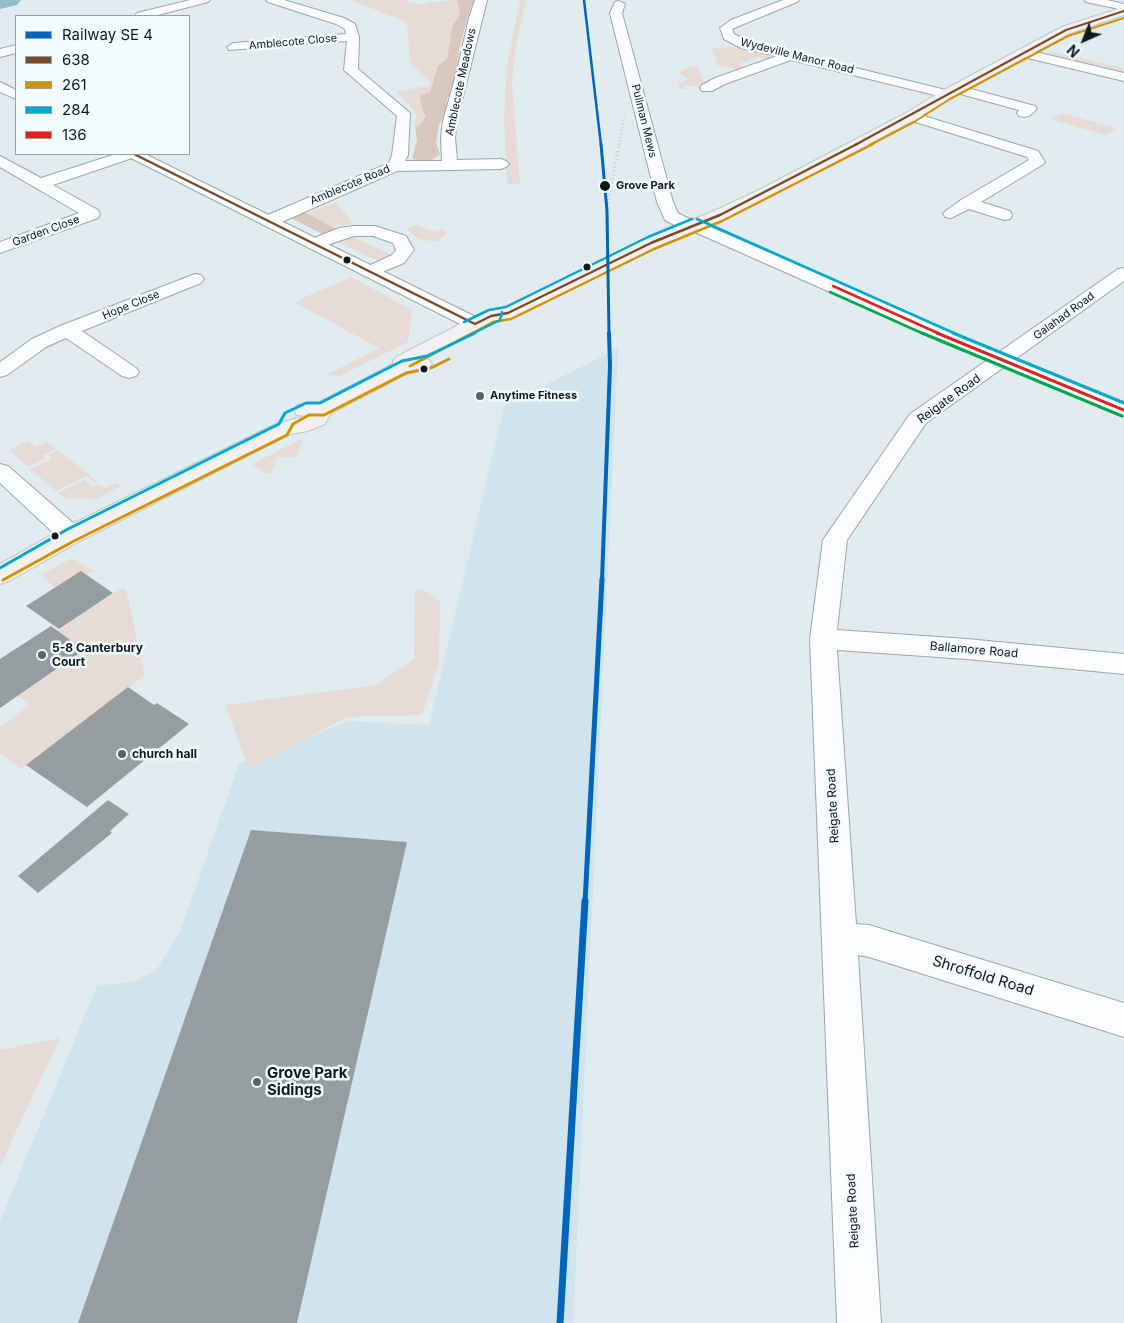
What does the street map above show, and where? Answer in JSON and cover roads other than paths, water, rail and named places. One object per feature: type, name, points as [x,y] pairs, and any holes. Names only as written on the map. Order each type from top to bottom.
[{"type":"main road","points":[[0,575],[71,535],[148,498],[284,428],[300,426],[404,367],[403,361],[476,331],[506,324],[508,313],[657,240],[770,191],[1076,25],[1122,12]]},
{"type":"street","points":[[145,15],[204,0]]},
{"type":"street","points":[[272,0],[345,23],[351,27],[353,37]]},
{"type":"street","name":"Amblecote Meadows","points":[[450,165],[448,137],[450,121],[481,0]]},
{"type":"street","name":"Wydeville Manor Road","points":[[794,0],[726,28],[728,36],[734,40],[790,56],[1030,109]]},
{"type":"street","points":[[1090,0],[1122,12]]},
{"type":"street","name":"Pullman Mews","points":[[619,4],[616,12],[671,216],[954,340],[1124,410]]},
{"type":"street","name":"Amblecote Close","points":[[233,47],[353,37]]},
{"type":"street","name":"Amblecote Road","points":[[269,221],[395,166],[400,154],[403,113],[350,70],[353,37]]},
{"type":"street","points":[[1036,46],[1124,66]]},
{"type":"street","points":[[0,53],[15,49]]},
{"type":"street","points":[[1023,53],[1124,77]]},
{"type":"street","points":[[708,88],[720,81],[790,56]]},
{"type":"street","points":[[0,86],[15,94]]},
{"type":"street","points":[[911,116],[1040,154],[1037,162],[951,212]]},
{"type":"street","points":[[40,184],[127,155]]},
{"type":"street","points":[[136,155],[370,272],[476,331]]},
{"type":"street","name":"Garden Close","points":[[0,161],[92,214],[0,248]]},
{"type":"street","points":[[395,166],[501,164]]},
{"type":"street","points":[[967,203],[1004,214]]},
{"type":"street","points":[[315,244],[345,232],[354,231],[374,232],[400,240],[405,250],[403,254],[398,259],[370,272]]},
{"type":"street","name":"Galahad Road","points":[[1003,360],[1124,272]]},
{"type":"street","name":"Hope Close","points":[[0,371],[39,344],[67,330],[195,279]]},
{"type":"street","points":[[67,330],[129,372]]},
{"type":"street","name":"Reigate Road","points":[[859,1323],[823,639],[835,540],[918,420],[1003,360]]},
{"type":"street","points":[[0,471],[71,535]]},
{"type":"street","name":"Ballamore Road","points":[[823,639],[967,649],[1124,664]]},
{"type":"street","name":"Shroffold Road","points":[[840,936],[878,944],[1124,1020]]},
{"type":"waterway","points":[[0,2],[9,0]]},
{"type":"railway","points":[[619,145],[625,114]]},
{"type":"railway","points":[[607,211],[619,144]]},
{"type":"place","name":"Grove Park","points":[[605,186]]},
{"type":"place","name":"Anytime Fitness","points":[[480,396]]},
{"type":"place","name":"5-8 Canterbury Court","points":[[42,655]]},
{"type":"place","name":"church hall","points":[[122,754]]},
{"type":"place","name":"Grove Park Sidings","points":[[257,1082]]}]
